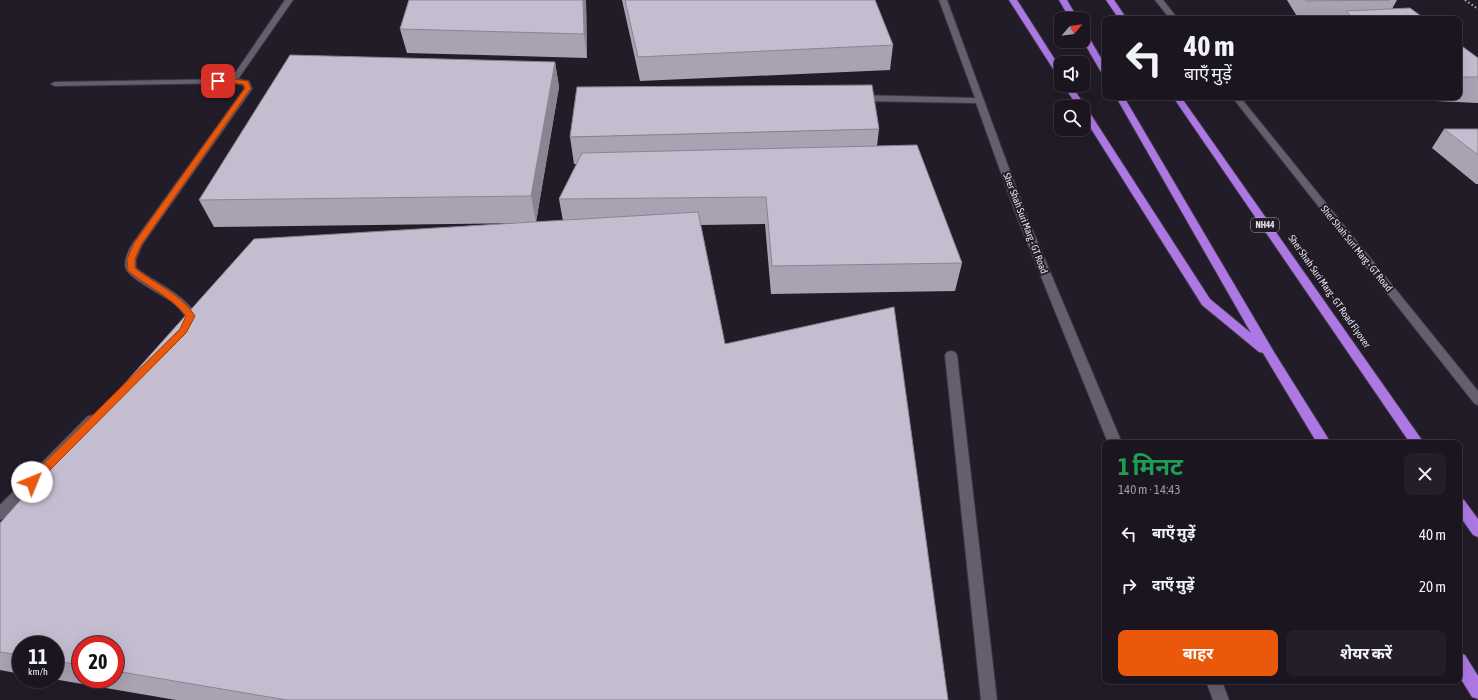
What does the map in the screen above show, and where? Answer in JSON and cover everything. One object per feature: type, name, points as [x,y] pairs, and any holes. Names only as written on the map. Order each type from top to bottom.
[{"type":"highway","points":[[1013,0],[1054,64]]},
{"type":"highway","points":[[1063,0],[1070,12]]},
{"type":"highway","points":[[1110,0],[1121,16]]},
{"type":"highway","points":[[1090,46],[1102,67]]},
{"type":"highway","points":[[1122,100],[1270,355],[1322,440]]},
{"type":"highway","name":"Sher Shah Suri Marg - GT Road Flyover","points":[[1179,100],[1415,440]]},
{"type":"highway","points":[[1090,121],[1206,302],[1270,355]]},
{"type":"highway","points":[[1462,508],[1478,531]]},
{"type":"highway","points":[[1462,666],[1478,691]]},
{"type":"street","points":[[233,80],[289,0]]},
{"type":"street","name":"Sher Shah Suri Marg - GT Road","points":[[943,0],[1020,212],[1114,440]]},
{"type":"street","points":[[1159,0],[1172,16]]},
{"type":"street","points":[[55,84],[233,80],[246,83],[248,88],[137,245],[131,259],[131,269],[142,278],[180,302],[191,316],[179,335]]},
{"type":"street","points":[[854,98],[980,101]]},
{"type":"street","name":"Sher Shah Suri Marg - GT Road","points":[[1238,100],[1478,400]]},
{"type":"street","points":[[951,355],[989,700]]},
{"type":"street","points":[[0,514],[98,415]]},
{"type":"street","points":[[1215,684],[1222,700]]},
{"type":"building","points":[[409,0],[583,0],[584,34],[400,29]]},
{"type":"building","points":[[625,0],[875,0],[893,45],[638,57]]},
{"type":"building","points":[[1305,0],[1390,0],[1306,1]]},
{"type":"building","points":[[1410,8],[1421,16],[1351,16],[1346,11]]},
{"type":"building","points":[[1462,46],[1478,58],[1478,77],[1462,77]]},
{"type":"building","points":[[290,55],[555,62],[531,196],[199,200]]},
{"type":"building","points":[[872,85],[879,129],[570,137],[577,87]]},
{"type":"building","points":[[1444,129],[1478,129],[1478,155]]},
{"type":"building","points":[[917,145],[962,263],[772,266],[766,197],[559,199],[582,153]]},
{"type":"building","points":[[698,212],[725,344],[894,307],[948,700],[287,700],[124,673],[124,636],[72,636],[72,664],[64,662],[64,636],[12,636],[12,654],[0,652],[0,523],[254,239]]},
{"type":"railway","points":[[1465,0],[1478,9]]},
{"type":"route","points":[[32,482],[183,330],[191,316],[180,302],[142,278],[131,269],[131,259],[137,245],[248,88],[246,83],[233,80],[218,81]]}]
